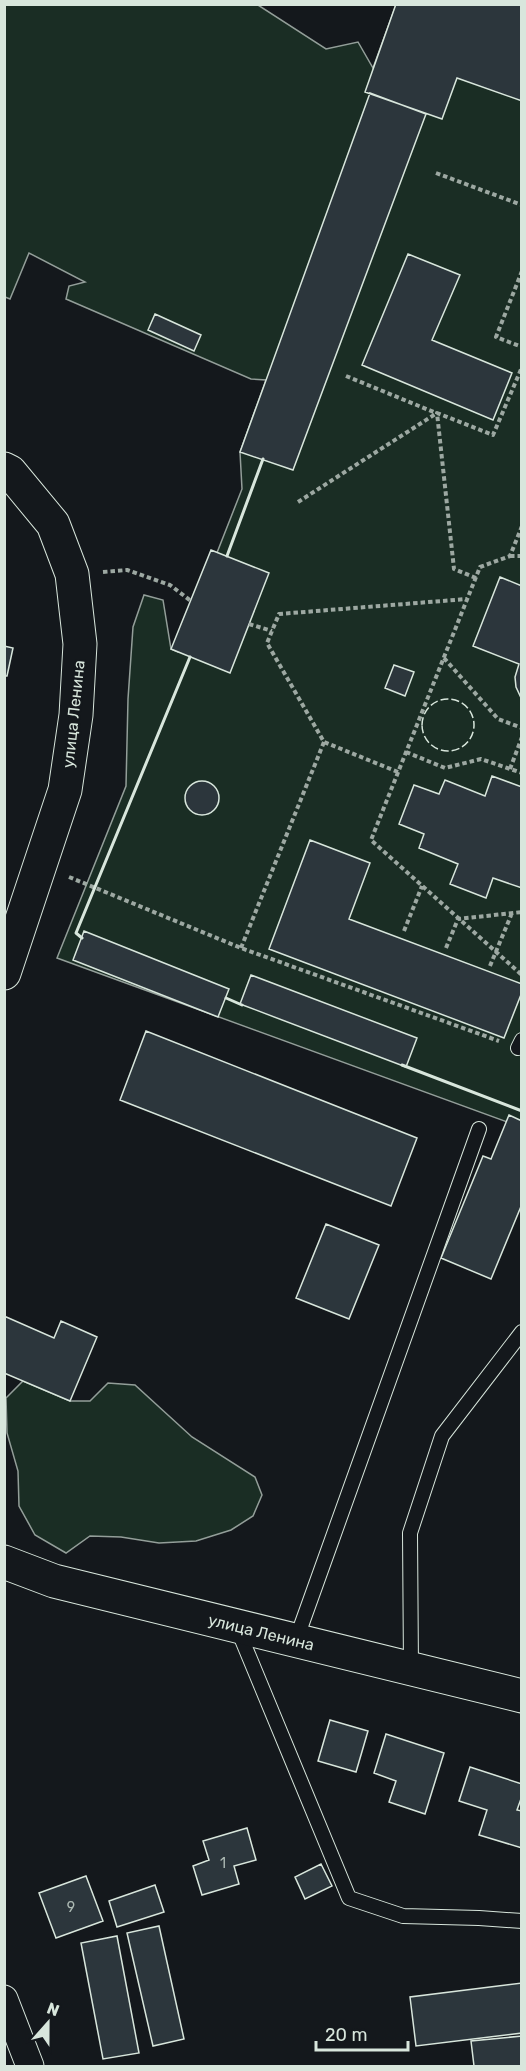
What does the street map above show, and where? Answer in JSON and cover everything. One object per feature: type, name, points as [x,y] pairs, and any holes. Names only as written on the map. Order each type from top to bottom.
[{"type":"main road","name":"улица Ленина","points":[[4,470],[10,472],[53,524],[72,574],[80,644],[76,715],[65,790],[4,973]]},
{"type":"main road","name":"улица Ленина","points":[[4,1562],[54,1581],[522,1696]]},
{"type":"street","points":[[4,1999],[30,2067]]},
{"type":"lane","points":[[296,1640],[479,1129]]},
{"type":"lane","points":[[411,1669],[410,1533],[442,1436],[522,1332]]},
{"type":"lane","points":[[236,1625],[349,1898],[403,1917],[479,1918],[522,1922]]},
{"type":"path","points":[[436,173],[522,205]]},
{"type":"path","points":[[522,271],[496,337],[522,347]]},
{"type":"path","points":[[346,376],[493,435],[522,367]]},
{"type":"path","points":[[298,502],[437,413]]},
{"type":"path","points":[[437,413],[454,569],[476,578]]},
{"type":"path","points":[[510,556],[522,526]]},
{"type":"path","points":[[522,556],[510,556],[480,567],[371,840],[522,975]]},
{"type":"path","points":[[72,574],[126,570],[170,585],[190,601]]},
{"type":"path","points":[[398,772],[324,742],[267,643],[279,614],[467,599]]},
{"type":"path","points":[[249,624],[272,631]]},
{"type":"path","points":[[444,658],[498,719],[522,728]]},
{"type":"path","points":[[510,769],[522,737]]},
{"type":"path","points":[[241,948],[324,742]]},
{"type":"path","points":[[406,752],[445,768],[482,759],[522,773]]},
{"type":"path","points":[[40,867],[96,887],[241,948],[520,1044]]},
{"type":"path","points":[[404,931],[422,886]]},
{"type":"path","points":[[458,919],[522,912]]},
{"type":"path","points":[[490,966],[512,913]]},
{"type":"path","points":[[446,948],[458,919]]},
{"type":"green space","points":[[4,5],[258,5],[326,49],[358,42],[373,68],[396,5],[521,5],[521,1127],[57,958],[126,786],[128,699],[133,627],[144,595],[163,600],[171,649],[178,652],[242,489],[240,452],[266,380],[251,379],[66,299],[69,286],[85,282],[29,253],[10,299],[5,297]]},
{"type":"green space","points":[[23,1381],[70,1401],[90,1401],[108,1383],[135,1385],[192,1437],[255,1477],[262,1495],[253,1516],[231,1530],[196,1541],[159,1543],[121,1537],[90,1536],[66,1553],[35,1535],[19,1506],[18,1471],[7,1433],[6,1398]]},
{"type":"building","points":[[396,4],[522,4],[522,101],[457,78],[442,119],[365,92]]},
{"type":"building","points":[[370,93],[426,114],[293,470],[240,452]]},
{"type":"building","points":[[408,254],[460,275],[432,340],[512,373],[493,420],[362,365]]},
{"type":"building","points":[[155,314],[201,335],[194,351],[148,330]]},
{"type":"building","points":[[211,550],[269,573],[230,673],[171,649]]},
{"type":"building","points":[[500,577],[522,586],[522,700],[516,687],[515,677],[519,664],[473,646]]},
{"type":"building","points":[[4,646],[13,648],[7,676],[4,676]]},
{"type":"building","points":[[394,665],[414,672],[405,696],[385,688]]},
{"type":"building","points":[[492,776],[522,787],[522,888],[493,878],[486,898],[450,884],[458,864],[419,848],[424,834],[399,824],[414,785],[439,794],[445,780],[485,796]]},
{"type":"building","points":[[202,781],[214,786],[219,798],[214,810],[202,815],[190,810],[185,798],[190,786]]},
{"type":"building","points":[[310,840],[370,863],[349,919],[522,984],[522,992],[504,1038],[269,949]]},
{"type":"building","points":[[84,931],[229,989],[218,1017],[73,960]]},
{"type":"building","points":[[251,975],[417,1038],[406,1067],[240,1004]]},
{"type":"building","points":[[146,1031],[417,1138],[391,1206],[120,1100]]},
{"type":"building","points":[[509,1115],[522,1121],[522,1204],[491,1279],[441,1258],[483,1156],[491,1159]]},
{"type":"building","points":[[326,1224],[379,1245],[349,1319],[296,1298]]},
{"type":"building","points":[[4,1316],[54,1338],[61,1321],[97,1337],[70,1401],[4,1373]]},
{"type":"building","points":[[330,1720],[368,1731],[356,1772],[318,1761]]},
{"type":"building","points":[[386,1734],[444,1753],[425,1814],[389,1802],[396,1781],[374,1773]]},
{"type":"building","points":[[470,1767],[522,1784],[522,1796],[517,1810],[522,1811],[522,1848],[479,1835],[487,1810],[459,1801]]},
{"type":"building","points":[[247,1828],[256,1860],[234,1866],[239,1884],[202,1895],[193,1866],[209,1860],[203,1841]]},
{"type":"building","points":[[321,1864],[332,1886],[305,1899],[295,1877]]},
{"type":"building","points":[[86,1876],[103,1921],[56,1938],[39,1893]]},
{"type":"building","points":[[155,1885],[164,1912],[117,1927],[109,1901]]},
{"type":"building","points":[[159,1926],[184,2039],[153,2046],[127,1933]]},
{"type":"building","points":[[117,1936],[139,2053],[103,2059],[81,1943]]},
{"type":"building","points":[[522,1983],[522,2033],[416,2046],[410,1997]]},
{"type":"building","points":[[522,2036],[522,2066],[474,2066],[471,2041]]},
{"type":"fence","points":[[448,699],[462,703],[470,711],[474,725],[470,739],[462,747],[448,751],[434,747],[426,739],[422,725],[426,711],[434,703],[448,699]]},
{"type":"wall","points":[[227,556],[263,459]]},
{"type":"wall","points":[[82,938],[76,933],[190,657]]},
{"type":"wall","points":[[226,998],[242,1005]]},
{"type":"wall","points":[[402,1065],[522,1111]]}]
